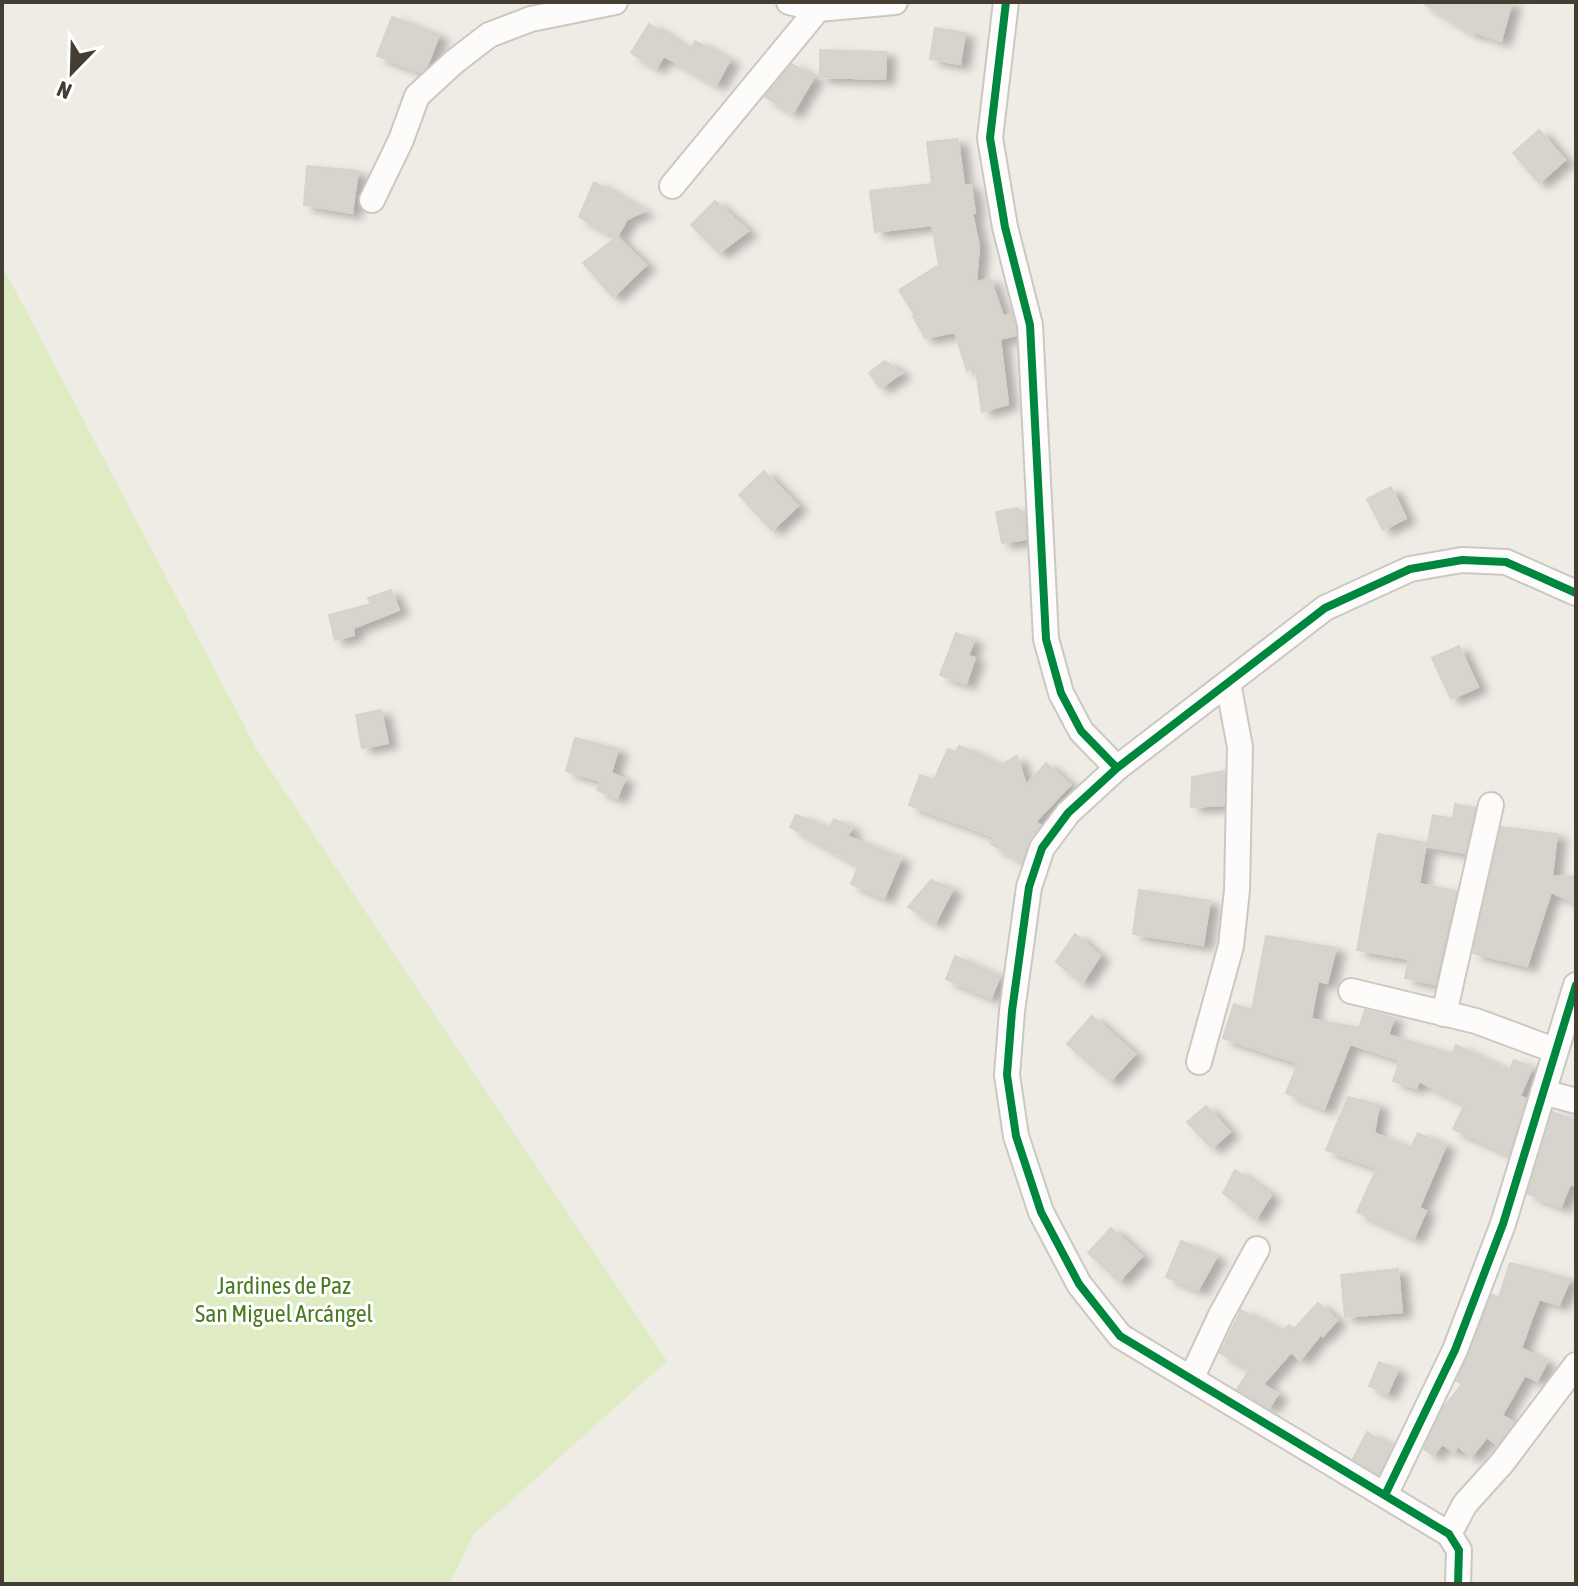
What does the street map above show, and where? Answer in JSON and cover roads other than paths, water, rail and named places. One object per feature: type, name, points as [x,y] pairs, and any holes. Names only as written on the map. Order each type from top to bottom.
[{"type":"street","points":[[372,200],[401,140],[417,96],[454,62],[489,35],[531,19],[615,2]]},
{"type":"street","points":[[789,2],[818,9],[895,2]]},
{"type":"street","points":[[1006,2],[990,138],[1005,227],[1030,325],[1046,639],[1061,693],[1081,731],[1117,768]]},
{"type":"street","points":[[672,186],[818,9]]},
{"type":"street","points":[[1458,1584],[1459,1550],[1449,1534],[1120,1336],[1079,1284],[1041,1212],[1016,1136],[1007,1075],[1012,1011],[1029,887],[1042,848],[1068,813],[1117,768],[1325,608],[1410,569],[1462,560],[1506,562],[1576,593]]},
{"type":"street","points":[[1199,1062],[1231,946],[1237,890],[1240,747],[1228,683]]},
{"type":"street","points":[[1444,1014],[1491,805]]},
{"type":"street","points":[[1385,1495],[1455,1350],[1503,1224],[1576,985]]},
{"type":"street","points":[[1351,991],[1476,1021],[1554,1050]]},
{"type":"street","points":[[1543,1092],[1576,1101]]},
{"type":"street","points":[[1191,1379],[1257,1249]]},
{"type":"street","points":[[1449,1534],[1465,1504],[1502,1463],[1576,1365]]},
{"type":"park label","name":"Jardines de Paz San Miguel Arcángel","points":[[284,1299]]}]
